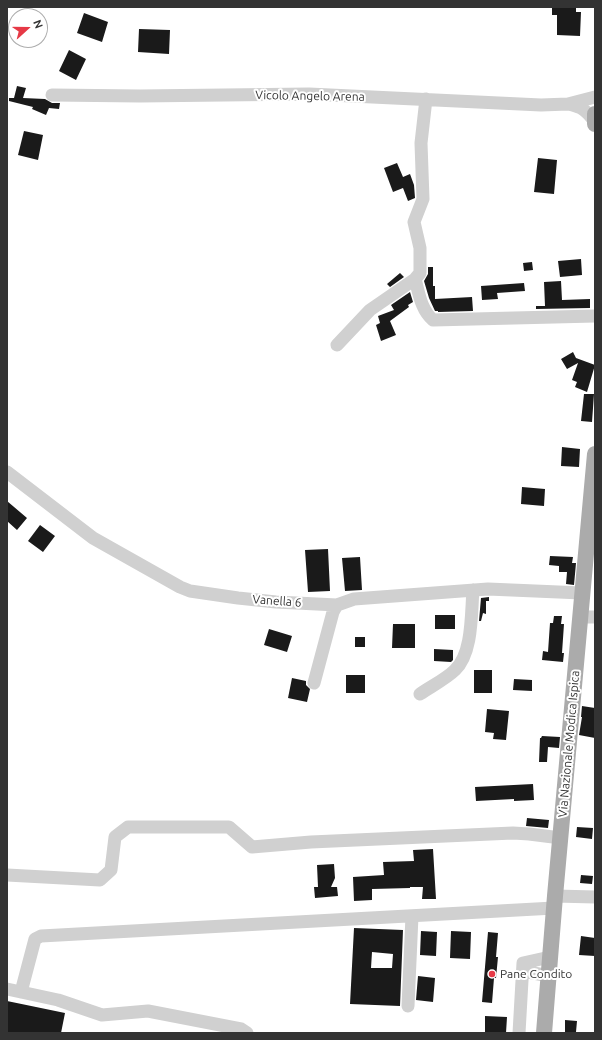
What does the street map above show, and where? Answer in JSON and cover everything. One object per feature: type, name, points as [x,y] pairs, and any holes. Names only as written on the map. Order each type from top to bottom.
[{"type":"main road","points":[[595,114],[595,123]]},
{"type":"main road","name":"Via Nazionale Modica Ispica","points":[[544,1033],[561,838],[588,617],[582,593],[595,454]]},
{"type":"street","name":"Vicolo Angelo Arena","points":[[52,95],[140,96],[309,94],[541,105],[568,104]]},
{"type":"street","points":[[568,104],[595,97]]},
{"type":"street","points":[[337,345],[370,310],[415,279],[420,273],[420,248],[414,222],[423,199],[421,144],[426,99]]},
{"type":"street","points":[[568,104],[580,107],[589,114],[595,123]]},
{"type":"street","points":[[415,279],[427,315],[433,320],[595,316]]},
{"type":"street","name":"Vanella 6","points":[[7,472],[93,538],[180,587],[190,591],[238,598],[337,605],[354,599],[488,589],[582,593]]},
{"type":"street","points":[[420,694],[455,671],[461,664],[469,635],[473,590]]},
{"type":"street","points":[[314,683],[333,612],[337,605]]},
{"type":"street","points":[[7,875],[100,880],[111,870],[116,837],[128,827],[229,827],[252,847],[311,842],[513,834],[529,834],[561,838]]},
{"type":"street","points":[[21,992],[35,939],[41,936],[412,916],[595,897]]},
{"type":"street","points":[[408,1006],[412,916]]},
{"type":"street","points":[[519,1033],[523,963],[550,957]]},
{"type":"street","points":[[523,971],[549,976]]},
{"type":"street","points":[[7,989],[58,1000],[102,1015],[148,1011],[241,1029],[247,1033]]},
{"type":"building","points":[[552,7],[576,7],[576,12],[581,12],[580,36],[557,35],[557,15],[552,15]]},
{"type":"building","points":[[84,13],[108,22],[102,42],[77,33]]},
{"type":"building","points":[[139,29],[170,30],[169,54],[138,52]]},
{"type":"building","points":[[69,50],[86,59],[76,80],[59,71]]},
{"type":"building","points":[[17,86],[26,88],[23,98],[45,99],[52,103],[60,103],[59,109],[49,108],[46,115],[32,109],[33,107],[9,101],[9,98],[14,98]]},
{"type":"building","points":[[24,131],[43,135],[38,160],[18,155]]},
{"type":"building","points":[[538,158],[557,160],[554,194],[534,192]]},
{"type":"building","points":[[397,163],[403,177],[410,174],[414,185],[415,198],[408,201],[403,188],[393,192],[384,168]]},
{"type":"building","points":[[581,259],[582,275],[560,277],[558,261]]},
{"type":"building","points":[[532,262],[533,270],[524,271],[523,263]]},
{"type":"building","points":[[428,267],[433,267],[435,299],[472,297],[473,311],[435,311],[424,281],[428,274]]},
{"type":"building","points":[[400,273],[404,277],[390,287],[387,284]]},
{"type":"building","points":[[561,281],[562,300],[590,299],[590,308],[536,309],[536,306],[545,306],[544,282]]},
{"type":"building","points":[[524,283],[525,291],[497,293],[498,299],[482,300],[481,286]]},
{"type":"building","points":[[410,292],[413,302],[408,305],[409,307],[390,321],[396,335],[381,341],[376,325],[380,323],[378,316],[394,310],[391,305]]},
{"type":"building","points":[[573,352],[576,358],[595,365],[587,392],[575,387],[577,382],[572,380],[578,363],[567,369],[561,359]]},
{"type":"building","points":[[584,394],[594,394],[592,422],[581,421]]},
{"type":"building","points":[[562,447],[580,449],[579,467],[561,466]]},
{"type":"building","points":[[522,487],[545,489],[544,506],[521,504]]},
{"type":"building","points":[[7,501],[27,518],[17,530],[7,521]]},
{"type":"building","points":[[40,525],[55,536],[43,552],[28,541]]},
{"type":"building","points":[[328,549],[330,591],[308,592],[305,550]]},
{"type":"building","points":[[550,556],[573,557],[572,563],[576,563],[574,585],[566,584],[567,572],[559,572],[559,566],[549,565]]},
{"type":"building","points":[[360,557],[362,590],[345,591],[342,558]]},
{"type":"building","points":[[489,597],[489,601],[486,601],[486,614],[483,613],[481,621],[479,621],[481,598]]},
{"type":"building","points":[[435,615],[455,615],[455,629],[435,629]]},
{"type":"building","points":[[554,616],[562,616],[561,624],[564,624],[562,653],[564,653],[563,662],[542,660],[543,651],[548,652],[550,623],[553,623]]},
{"type":"building","points":[[393,624],[415,624],[415,648],[392,648]]},
{"type":"building","points":[[269,629],[292,636],[287,652],[264,645]]},
{"type":"building","points":[[355,637],[365,637],[365,647],[355,647]]},
{"type":"building","points":[[434,649],[453,650],[453,660],[451,662],[434,661]]},
{"type":"building","points":[[474,670],[492,670],[492,693],[474,693]]},
{"type":"building","points":[[346,675],[365,675],[365,693],[346,693]]},
{"type":"building","points":[[292,678],[306,681],[306,685],[310,689],[307,702],[288,698]]},
{"type":"building","points":[[514,679],[532,680],[532,691],[513,690]]},
{"type":"building","points":[[582,706],[595,708],[595,738],[579,735]]},
{"type":"building","points":[[487,709],[509,711],[506,740],[493,739],[494,733],[485,732]]},
{"type":"building","points":[[542,736],[560,737],[559,748],[548,747],[547,762],[539,762],[540,738]]},
{"type":"building","points":[[533,784],[534,800],[514,801],[514,799],[476,801],[475,787]]},
{"type":"building","points":[[527,818],[549,820],[548,828],[526,826]]},
{"type":"building","points":[[577,827],[593,828],[592,839],[576,837]]},
{"type":"building","points":[[433,849],[436,899],[422,899],[423,887],[410,887],[372,889],[372,900],[354,901],[353,877],[384,875],[383,862],[414,861],[413,850]]},
{"type":"building","points":[[334,864],[335,878],[331,887],[337,887],[338,896],[315,898],[314,887],[318,887],[317,865]]},
{"type":"building","points":[[581,875],[593,876],[592,884],[580,883]]},
{"type":"building","points":[[354,928],[403,930],[400,1006],[350,1004]],"holes":[[[372,952],[393,954],[392,968],[371,968]]]},
{"type":"building","points":[[421,931],[437,932],[436,956],[420,955]]},
{"type":"building","points":[[451,931],[471,932],[470,959],[450,958]]},
{"type":"building","points":[[488,932],[498,933],[496,957],[498,957],[496,978],[494,978],[492,1003],[482,1002]]},
{"type":"building","points":[[581,936],[595,938],[595,956],[579,955]]},
{"type":"building","points":[[418,976],[435,978],[433,1002],[416,1000]]},
{"type":"building","points":[[7,1001],[65,1013],[61,1033],[7,1033]]},
{"type":"building","points":[[485,1016],[507,1017],[506,1033],[485,1033]]},
{"type":"building","points":[[565,1020],[577,1021],[576,1032],[565,1032]]},
{"type":"place","name":"Pane Condito","points":[[492,974]]}]
